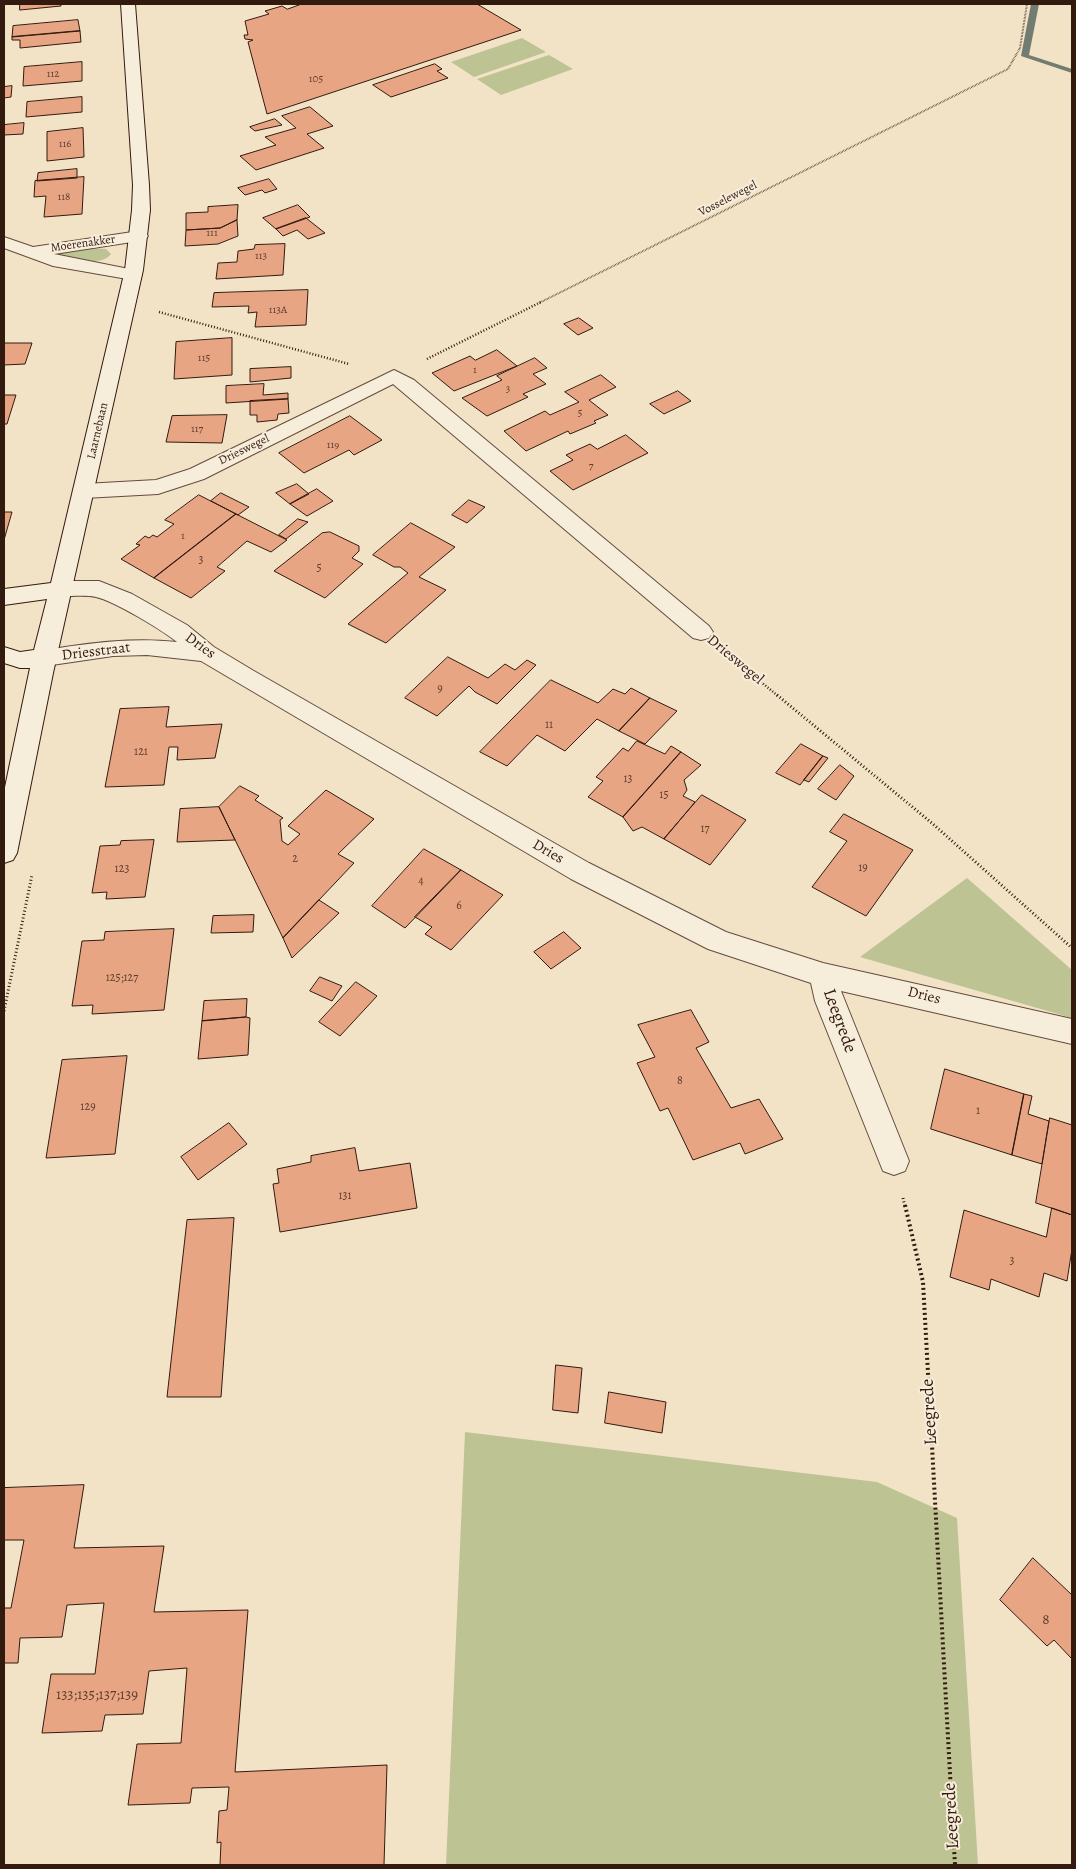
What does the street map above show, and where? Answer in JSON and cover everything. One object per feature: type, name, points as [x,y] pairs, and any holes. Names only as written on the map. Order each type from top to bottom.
[{"type":"street","name":"Laarnebaan","points":[[4,853],[45,658],[134,275],[139,236],[142,185],[128,4]]},
{"type":"street","name":"Moerenakker","points":[[28,252],[139,236]]},
{"type":"street","name":"Moerenakker","points":[[4,242],[59,262],[134,275]]},
{"type":"street","name":"Drieswegel","points":[[84,491],[158,487],[197,474],[394,376],[407,384],[701,632]]},
{"type":"street","name":"Dries","points":[[4,598],[62,588],[99,589],[124,600],[179,631],[206,653],[580,870],[718,941],[822,975],[892,989],[1072,1032]]},
{"type":"street","name":"Driesstraat","points":[[4,655],[20,660],[113,648],[147,647],[206,653]]},
{"type":"street","name":"Leegrede","points":[[822,975],[829,1001],[894,1161]]},
{"type":"path","name":"Vosselewegel","points":[[394,376],[1008,69],[1020,48],[1028,4]]},
{"type":"path","points":[[127,306],[180,316],[394,376]]},
{"type":"path","name":"Drieswegel","points":[[701,632],[933,824],[1072,948]]},
{"type":"path","name":"Leegrede","points":[[894,1161],[924,1282],[955,1865]]},
{"type":"green space","points":[[522,38],[546,52],[474,77],[451,62]]},
{"type":"green space","points":[[549,55],[573,69],[501,95],[477,79]]},
{"type":"green space","points":[[90,248],[106,249],[111,254],[99,261],[83,261],[53,253]]},
{"type":"green space","points":[[967,878],[1072,970],[1072,1018],[860,957]]},
{"type":"green space","points":[[465,1432],[877,1482],[957,1518],[978,1865],[446,1865]]},
{"type":"building","points":[[20,4],[61,4],[61,6],[20,10]]},
{"type":"building","points":[[302,4],[477,4],[521,30],[267,114],[248,42],[253,40],[245,39],[244,35],[248,35],[245,21],[269,14],[265,11],[282,6],[287,9]]},
{"type":"building","points":[[78,20],[80,31],[12,37],[13,26]]},
{"type":"building","points":[[80,31],[81,42],[20,48],[20,40],[12,40],[12,37]]},
{"type":"building","points":[[82,62],[82,81],[23,86],[24,67]]},
{"type":"building","points":[[435,64],[442,69],[437,71],[448,78],[391,97],[373,85]]},
{"type":"building","points":[[12,86],[11,97],[4,98],[4,87]]},
{"type":"building","points":[[82,97],[82,112],[26,117],[27,102]]},
{"type":"building","points":[[310,107],[333,126],[307,134],[324,148],[256,170],[240,156],[276,145],[265,137],[296,128],[282,116]]},
{"type":"building","points":[[275,119],[282,125],[255,131],[250,127]]},
{"type":"building","points":[[24,123],[23,134],[4,135],[4,125]]},
{"type":"building","points":[[83,128],[84,157],[47,161],[47,132]]},
{"type":"building","points":[[77,169],[77,178],[37,181],[38,173]]},
{"type":"building","points":[[84,177],[82,214],[44,217],[46,196],[34,197],[35,181]]},
{"type":"building","points":[[269,179],[277,189],[265,193],[262,190],[245,195],[238,188]]},
{"type":"building","points":[[238,205],[237,220],[220,228],[186,230],[186,213],[208,212],[208,207]]},
{"type":"building","points":[[298,205],[310,217],[276,229],[263,218]]},
{"type":"building","points":[[306,218],[325,233],[308,239],[297,230],[283,236],[276,229]]},
{"type":"building","points":[[237,220],[238,236],[218,244],[185,246],[186,230],[220,228]]},
{"type":"building","points":[[285,244],[283,275],[216,279],[218,263],[237,262],[238,251],[254,249],[255,245]]},
{"type":"building","points":[[308,290],[306,325],[255,327],[257,312],[248,313],[249,306],[212,307],[214,293]]},
{"type":"building","points":[[579,318],[593,328],[578,335],[564,324]]},
{"type":"building","points":[[232,338],[232,375],[174,379],[176,342]]},
{"type":"building","points":[[4,343],[32,343],[25,364],[4,365]]},
{"type":"building","points":[[497,350],[517,366],[454,391],[432,373],[470,356],[475,360]]},
{"type":"building","points":[[535,358],[547,368],[533,374],[546,384],[523,394],[528,397],[487,416],[462,398],[502,380],[497,376]]},
{"type":"building","points":[[291,367],[291,378],[250,382],[250,369]]},
{"type":"building","points":[[601,375],[616,387],[589,400],[608,415],[594,421],[596,423],[570,434],[568,431],[526,451],[504,431],[545,411],[550,415],[579,402],[565,392]]},
{"type":"building","points":[[264,384],[263,395],[288,393],[288,399],[226,403],[226,386]]},
{"type":"building","points":[[678,391],[691,401],[664,414],[650,404]]},
{"type":"building","points":[[4,395],[16,395],[7,424],[4,424]]},
{"type":"building","points":[[288,399],[289,413],[278,414],[277,420],[257,422],[257,415],[250,415],[250,401]]},
{"type":"building","points":[[227,415],[222,443],[166,442],[172,416]]},
{"type":"building","points":[[350,416],[382,440],[354,455],[349,450],[304,473],[279,453]]},
{"type":"building","points":[[626,435],[648,453],[573,490],[550,471],[573,460],[566,455],[590,444],[597,449]]},
{"type":"building","points":[[297,484],[309,494],[290,504],[276,493]]},
{"type":"building","points":[[317,489],[333,501],[307,516],[290,504]]},
{"type":"building","points":[[221,493],[249,507],[238,515],[211,501]]},
{"type":"building","points":[[199,495],[236,514],[154,578],[121,559],[140,545],[136,544],[145,536],[149,538],[153,535],[157,537],[174,524],[165,520]]},
{"type":"building","points":[[469,500],[485,507],[467,523],[452,515]]},
{"type":"building","points":[[4,512],[12,512],[4,540]]},
{"type":"building","points":[[236,514],[287,540],[271,552],[247,541],[217,567],[225,571],[191,598],[154,578]]},
{"type":"building","points":[[298,519],[308,522],[286,539],[279,535]]},
{"type":"building","points":[[411,523],[455,547],[419,577],[446,590],[386,643],[348,624],[408,573],[400,567],[394,567],[373,555]]},
{"type":"building","points":[[330,532],[359,546],[359,551],[352,558],[363,564],[325,598],[274,571],[322,533]]},
{"type":"building","points":[[448,657],[488,678],[505,664],[515,670],[527,660],[536,665],[497,704],[475,692],[469,686],[437,716],[405,698]]},
{"type":"building","points":[[551,680],[598,703],[613,689],[625,694],[631,688],[650,698],[619,731],[597,719],[565,751],[537,735],[507,766],[480,752]]},
{"type":"building","points":[[650,698],[677,711],[645,744],[619,731]]},
{"type":"building","points":[[169,707],[166,727],[222,724],[215,758],[177,760],[178,747],[169,747],[164,785],[105,787],[120,709]]},
{"type":"building","points":[[637,741],[665,754],[671,746],[681,752],[623,817],[588,797],[603,781],[596,777],[623,748],[628,751]]},
{"type":"building","points":[[801,744],[823,756],[800,785],[776,773]]},
{"type":"building","points":[[681,752],[701,765],[684,780],[687,790],[683,796],[695,802],[664,839],[642,827],[633,831],[623,817]]},
{"type":"building","points":[[823,756],[828,758],[809,782],[804,780]]},
{"type":"building","points":[[840,765],[854,776],[836,800],[818,789]]},
{"type":"building","points":[[240,786],[259,796],[255,800],[283,818],[280,820],[282,841],[288,845],[300,834],[288,826],[326,790],[374,819],[338,854],[354,863],[283,938],[219,807]]},
{"type":"building","points":[[702,795],[746,820],[710,865],[664,839]]},
{"type":"building","points":[[219,807],[235,840],[177,842],[180,809]]},
{"type":"building","points":[[844,814],[913,850],[866,916],[812,887],[847,841],[830,832]]},
{"type":"building","points":[[154,840],[145,897],[106,899],[107,892],[92,893],[100,846],[120,845],[121,841]]},
{"type":"building","points":[[424,849],[461,870],[405,928],[372,906]]},
{"type":"building","points":[[461,870],[503,895],[451,950],[425,934],[432,927],[415,917]]},
{"type":"building","points":[[319,900],[339,913],[292,958],[283,938]]},
{"type":"building","points":[[254,915],[253,932],[211,933],[213,916]]},
{"type":"building","points":[[174,929],[164,1010],[92,1014],[93,1005],[72,1006],[82,941],[104,940],[105,932]]},
{"type":"building","points":[[564,932],[581,948],[551,969],[534,952]]},
{"type":"building","points":[[320,977],[342,986],[332,1001],[310,991]]},
{"type":"building","points":[[356,982],[377,996],[340,1036],[319,1022]]},
{"type":"building","points":[[247,999],[246,1017],[202,1021],[204,1001]]},
{"type":"building","points":[[691,1010],[709,1042],[696,1048],[731,1108],[759,1099],[783,1139],[745,1154],[740,1143],[693,1160],[668,1108],[660,1111],[637,1063],[655,1057],[638,1025]]},
{"type":"building","points":[[250,1018],[248,1055],[198,1059],[202,1021]]},
{"type":"building","points":[[127,1056],[115,1154],[46,1158],[62,1060]]},
{"type":"building","points":[[945,1069],[1024,1094],[1012,1155],[931,1129]]},
{"type":"building","points":[[1024,1094],[1032,1096],[1028,1114],[1049,1121],[1042,1164],[1012,1155]]},
{"type":"building","points":[[1050,1118],[1072,1125],[1072,1215],[1036,1203]]},
{"type":"building","points":[[229,1123],[247,1144],[198,1180],[181,1157]]},
{"type":"building","points":[[355,1148],[359,1171],[410,1163],[417,1208],[280,1232],[273,1184],[279,1183],[277,1169],[311,1162],[311,1156]]},
{"type":"building","points":[[1052,1208],[1072,1215],[1072,1249],[1067,1281],[1044,1273],[1039,1297],[991,1279],[989,1290],[950,1277],[964,1210],[1046,1237]]},
{"type":"building","points":[[234,1218],[221,1397],[167,1397],[187,1220]]},
{"type":"building","points":[[556,1365],[582,1368],[578,1413],[553,1410]]},
{"type":"building","points":[[609,1392],[666,1402],[662,1433],[605,1423]]},
{"type":"building","points":[[84,1485],[74,1548],[164,1546],[154,1612],[248,1610],[235,1772],[387,1765],[384,1865],[220,1865],[221,1842],[217,1843],[219,1811],[227,1810],[229,1787],[192,1788],[190,1803],[128,1805],[137,1744],[181,1743],[187,1668],[149,1671],[143,1714],[105,1715],[102,1731],[42,1733],[51,1674],[95,1674],[104,1603],[67,1605],[62,1637],[20,1638],[18,1663],[4,1663],[4,1608],[11,1608],[24,1540],[4,1540],[4,1488]]},
{"type":"building","points":[[1033,1558],[1072,1595],[1072,1659],[1054,1640],[1047,1646],[1000,1600]]},
{"type":"waterway","points":[[1035,4],[1025,56],[1072,71]]}]
